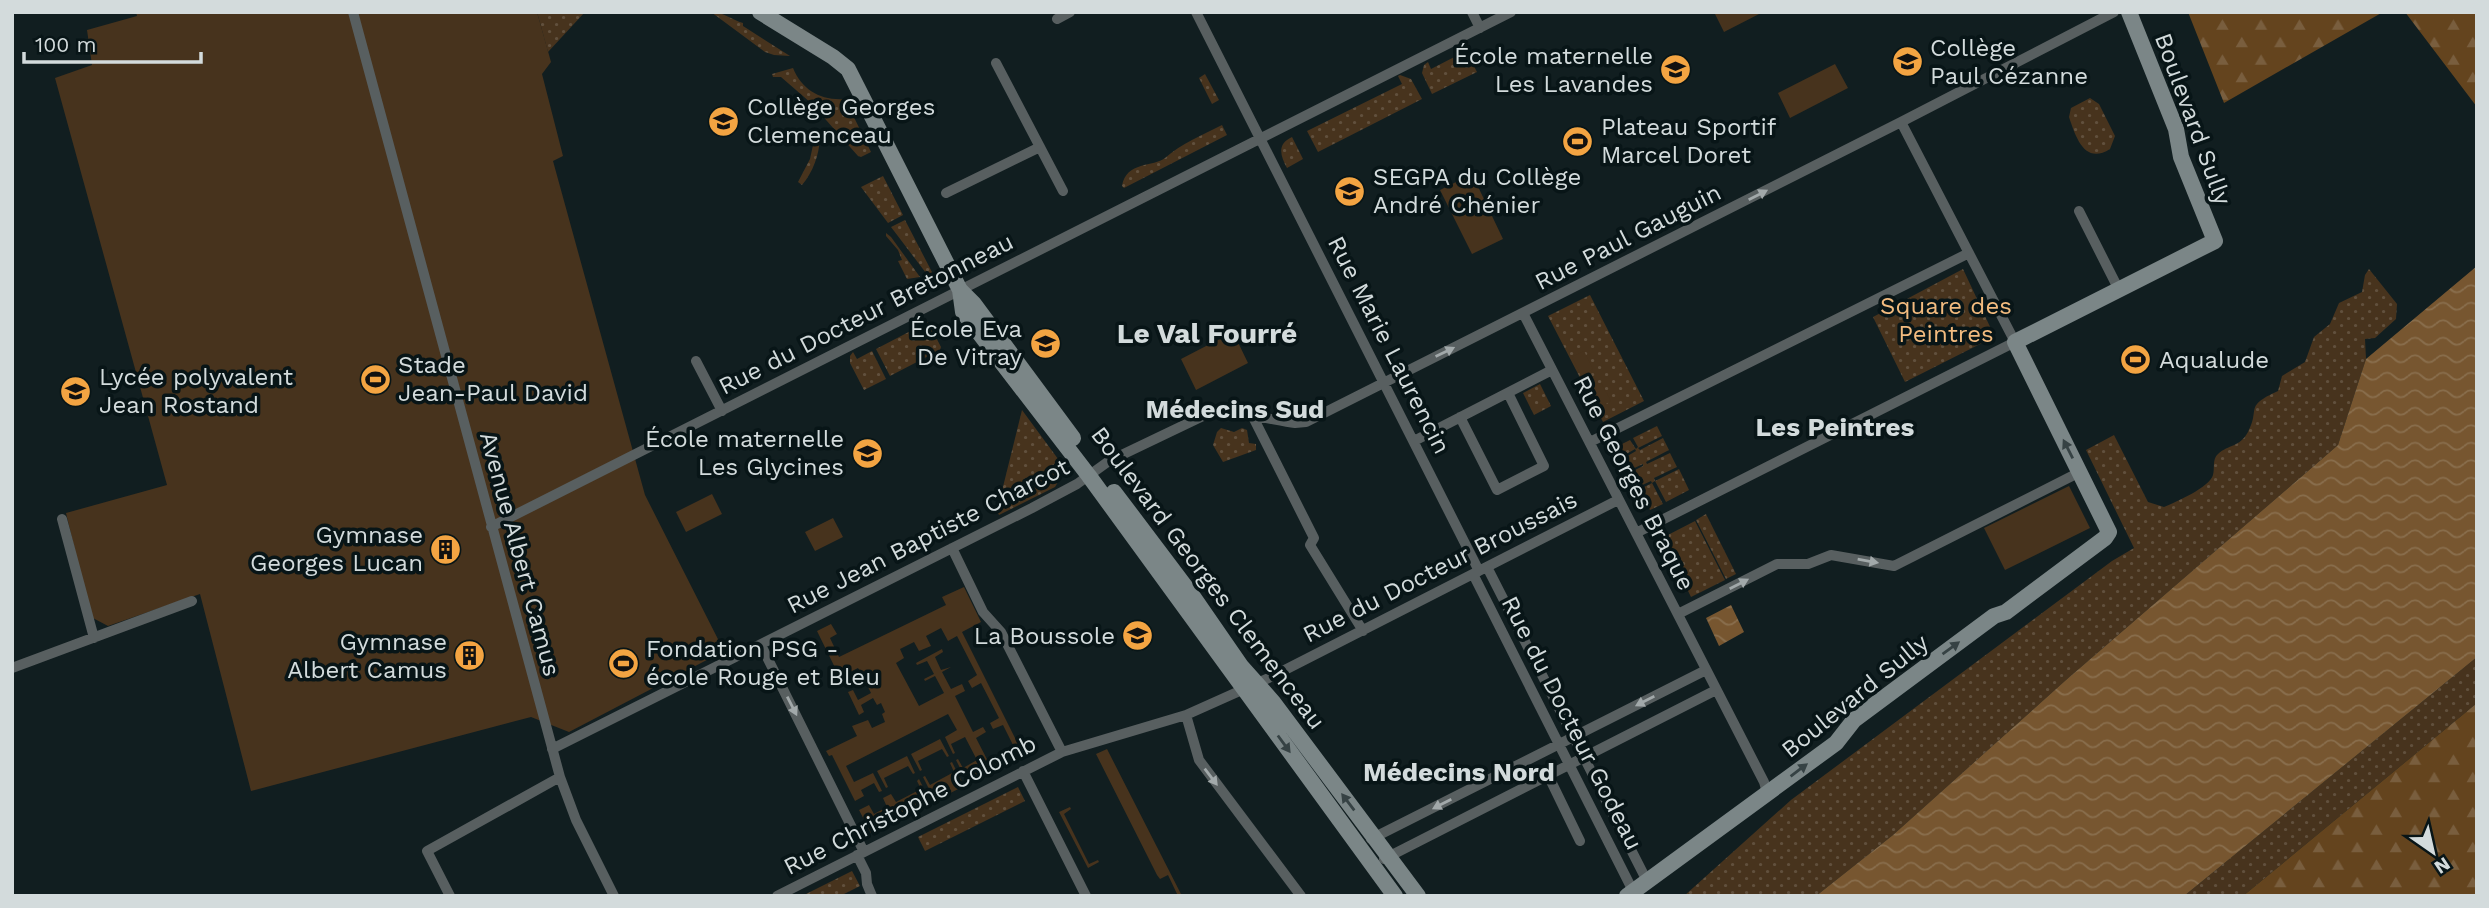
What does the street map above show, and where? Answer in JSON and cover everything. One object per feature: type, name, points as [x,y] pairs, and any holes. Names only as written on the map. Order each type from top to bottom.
[{"type":"main road","name":"Boulevard Georges Clemenceau","points":[[760,12],[848,69],[960,290],[974,304],[1093,474],[1194,598],[1241,666],[1250,686],[1395,896]]},
{"type":"main road","name":"Boulevard Sully","points":[[2119,289],[2215,241],[2181,157],[2176,129],[2129,12]]},
{"type":"main road","points":[[2080,472],[2015,342],[2119,289]]},
{"type":"main road","name":"Boulevard Sully","points":[[1630,894],[1836,743],[1854,720],[2105,538],[2109,532],[2080,472]]},
{"type":"main road","name":"Boulevard Georges Clemenceau","points":[[1250,686],[1273,702],[1418,896]]},
{"type":"street","name":"Avenue Albert Camus","points":[[354,12],[560,778],[576,820],[614,896]]},
{"type":"street","points":[[1057,19],[1070,12]]},
{"type":"street","name":"Rue Marie Laurencin","points":[[1196,12],[1480,571]]},
{"type":"street","points":[[1472,12],[1480,28]]},
{"type":"street","name":"Rue du Docteur Bretonneau","points":[[491,527],[1511,12]]},
{"type":"street","name":"Rue Paul Gauguin","points":[[1253,417],[1300,424],[1902,122],[2114,12]]},
{"type":"street","points":[[996,63],[1063,191]]},
{"type":"street","points":[[1636,533],[2015,342],[1902,122]]},
{"type":"street","points":[[946,193],[1040,147]]},
{"type":"street","points":[[2079,211],[2119,289]]},
{"type":"street","points":[[1590,442],[1969,253]]},
{"type":"street","name":"Rue Georges Braque","points":[[1523,313],[1764,782],[1766,789],[1762,797]]},
{"type":"street","points":[[696,361],[722,411]]},
{"type":"street","points":[[1414,441],[1552,370]]},
{"type":"street","points":[[1460,417],[1496,490],[1544,466],[1508,393]]},
{"type":"street","name":"Rue Jean Baptiste Charcot","points":[[552,749],[952,548],[1093,474],[1109,461],[1210,413],[1253,417]]},
{"type":"street","points":[[1253,417],[1314,538],[1310,545],[1363,631]]},
{"type":"street","points":[[1678,614],[1777,564],[1803,565],[1831,555],[1894,566],[2080,472]]},
{"type":"street","name":"Rue du Docteur Broussais","points":[[1186,715],[1363,631],[1618,500]]},
{"type":"street","points":[[62,519],[94,638]]},
{"type":"street","points":[[952,548],[983,612],[1001,632],[1062,752]]},
{"type":"street","name":"Rue du Docteur Godeau","points":[[1480,571],[1574,737],[1647,881]]},
{"type":"street","name":"Rue du Docteur Godeau","points":[[1480,571],[1630,894]]},
{"type":"street","points":[[12,668],[192,601]]},
{"type":"street","points":[[761,645],[861,853],[872,896]]},
{"type":"street","points":[[1359,846],[1706,670]]},
{"type":"street","points":[[1372,864],[1716,690]]},
{"type":"street","points":[[1186,715],[1199,760],[1301,896]]},
{"type":"street","name":"Rue Christophe Colomb","points":[[777,896],[1062,752],[1186,715]]},
{"type":"street","points":[[1023,771],[1086,896]]},
{"type":"street","points":[[1548,775],[1580,841]]},
{"type":"street","points":[[450,896],[427,851],[560,778]]},
{"type":"green space","name":"Stade Jean-Paul David","points":[[136,12],[537,12],[551,62],[542,74],[563,156],[553,161],[645,495],[724,651],[569,732],[531,717],[251,791],[200,594],[108,626],[91,617],[66,513],[167,485],[55,78],[92,65],[87,30],[137,16]]},
{"type":"green space","points":[[537,12],[585,12],[548,52]]},
{"type":"green space","points":[[711,12],[743,23],[743,26],[790,56],[765,52]]},
{"type":"green space","points":[[1714,12],[1763,12],[1724,32]]},
{"type":"green space","points":[[2188,12],[2383,12],[2224,103]]},
{"type":"green space","points":[[2405,12],[2477,12],[2477,107]]},
{"type":"green space","points":[[1466,51],[1477,72],[1432,94],[1422,73],[1424,65],[1428,62],[1431,69]]},
{"type":"green space","points":[[1835,64],[1848,88],[1790,118],[1778,93]]},
{"type":"green space","points":[[793,68],[813,92],[828,98],[845,99],[871,152],[858,156],[811,103],[781,77],[773,77],[772,74]]},
{"type":"green space","points":[[1205,74],[1219,100],[1212,104],[1199,78]]},
{"type":"green space","points":[[1398,76],[1411,79],[1422,99],[1318,152],[1307,131],[1402,84]]},
{"type":"green space","points":[[2090,98],[2099,104],[2115,136],[2110,149],[2094,154],[2078,141],[2069,117],[2071,108]]},
{"type":"green space","points":[[1222,125],[1227,135],[1124,188],[1122,186],[1129,172],[1160,161],[1185,144]]},
{"type":"green space","points":[[815,136],[820,138],[817,157],[802,185],[798,182],[810,159]]},
{"type":"green space","points":[[1292,137],[1303,159],[1287,168],[1281,150],[1284,143]]},
{"type":"green space","points":[[1472,174],[1503,239],[1472,254],[1440,190]]},
{"type":"green space","points":[[883,176],[903,215],[888,223],[861,187]]},
{"type":"green space","points":[[905,220],[933,274],[929,277],[891,227]]},
{"type":"green space","points":[[886,233],[920,277],[907,279],[898,261],[902,260],[898,250]]},
{"type":"green space","name":"Square des Peintres","points":[[1963,269],[1992,331],[1990,339],[1905,382],[1873,317]]},
{"type":"green space","points":[[2369,269],[2397,304],[2396,319],[2375,338],[2365,339],[2366,359],[2338,445],[2066,680],[1893,835],[1816,896],[1684,896],[1791,800],[2112,561],[2134,548],[2086,450],[2114,435],[2148,502],[2164,507],[2199,489],[2211,480],[2216,456],[2245,437],[2260,401],[2278,391],[2282,376],[2305,362],[2314,337],[2330,324],[2339,303],[2362,292]]},
{"type":"green space","points":[[1590,295],[1644,401],[1603,422],[1548,316]]},
{"type":"green space","points":[[928,322],[941,347],[940,350],[890,376],[876,349]]},
{"type":"green space","points":[[1233,332],[1248,363],[1196,390],[1181,359]]},
{"type":"green space","points":[[872,351],[886,379],[864,390],[850,363],[850,356],[853,352],[857,359]]},
{"type":"green space","points":[[1584,351],[1593,369],[1581,375],[1572,357]]},
{"type":"green space","points":[[1601,383],[1611,401],[1599,408],[1589,389]]},
{"type":"green space","points":[[1540,384],[1551,406],[1534,415],[1523,393]]},
{"type":"green space","points":[[1022,410],[1061,463],[1063,474],[1055,487],[999,515],[997,511]]},
{"type":"green space","points":[[1657,426],[1662,436],[1638,448],[1640,450],[1663,438],[1669,450],[1646,462],[1647,464],[1670,453],[1677,467],[1654,478],[1652,483],[1651,481],[1638,487],[1631,472],[1643,464],[1630,470],[1624,458],[1636,451],[1635,449],[1623,456],[1618,446],[1630,440],[1636,449],[1638,447],[1633,438]]},
{"type":"green space","points":[[1221,428],[1234,432],[1242,428],[1247,430],[1249,443],[1256,444],[1256,450],[1223,462],[1213,445]]},
{"type":"green space","points":[[1679,469],[1689,490],[1666,502],[1655,481]]},
{"type":"green space","points":[[1652,483],[1663,504],[1650,510],[1640,489]]},
{"type":"green space","points":[[2069,486],[2090,528],[2005,570],[1984,528]]},
{"type":"green space","points":[[712,494],[722,514],[686,532],[676,512]]},
{"type":"green space","points":[[1706,514],[1736,574],[1726,579],[1696,520]]},
{"type":"green space","points":[[833,518],[843,537],[815,551],[805,532]]},
{"type":"green space","points":[[1695,521],[1725,580],[1691,597],[1662,538]]},
{"type":"green space","points":[[964,587],[981,622],[962,632],[1024,756],[1013,761],[1011,757],[1017,753],[1003,725],[993,729],[990,723],[999,718],[981,683],[972,688],[968,681],[977,675],[957,636],[948,641],[941,628],[926,636],[931,646],[919,651],[914,642],[900,649],[904,658],[896,663],[919,706],[944,693],[935,676],[925,681],[924,679],[934,674],[927,661],[917,665],[916,663],[942,649],[943,652],[935,657],[941,670],[951,667],[942,672],[951,689],[962,684],[965,691],[955,696],[973,732],[983,727],[986,732],[976,738],[991,767],[1001,762],[1003,766],[968,784],[956,760],[958,759],[963,768],[977,760],[965,737],[951,744],[955,753],[953,754],[945,737],[957,730],[948,714],[846,766],[854,782],[873,773],[882,791],[879,792],[874,783],[861,790],[864,796],[855,801],[832,755],[829,756],[826,751],[857,736],[852,726],[868,720],[872,728],[885,722],[882,714],[885,712],[881,703],[877,705],[873,698],[861,705],[864,712],[859,715],[848,692],[853,690],[858,700],[871,693],[866,675],[863,676],[858,668],[846,674],[850,683],[844,686],[817,631],[831,624],[837,634],[830,638],[839,657],[946,605],[942,597]]},
{"type":"green space","points":[[2477,657],[2477,703],[2243,896],[2184,896]]},
{"type":"green space","points":[[2477,703],[2477,896],[2243,896]]},
{"type":"green space","points":[[940,739],[949,756],[947,757],[942,749],[918,761],[922,770],[920,771],[911,754]]},
{"type":"green space","points":[[1107,749],[1182,896],[1178,896],[1168,875],[1160,879],[1157,875],[1096,754]]},
{"type":"green space","points":[[907,756],[915,773],[913,774],[908,766],[884,778],[888,787],[886,788],[877,771]]},
{"type":"green space","points":[[952,762],[964,786],[935,801],[923,777],[925,776],[930,785],[954,772],[950,763]]},
{"type":"green space","points":[[919,779],[931,803],[871,833],[859,810],[869,805],[874,814],[887,807],[883,798],[891,794],[896,802],[921,789],[917,781]]},
{"type":"green space","points":[[1018,787],[1025,801],[925,851],[918,837]]},
{"type":"green space","points":[[1070,807],[1064,814],[1089,864],[1098,860],[1099,862],[1088,868],[1059,812]]},
{"type":"green space","points":[[852,871],[860,886],[840,896],[802,896]]},
{"type":"water","points":[[2477,266],[2477,657],[2184,896],[1816,896],[1893,835],[2066,680],[2338,445],[2366,359]]},
{"type":"water","points":[[1731,605],[1744,632],[1719,646],[1706,618]]},
{"type":"place","name":"Collège Paul Cézanne","points":[[1907,62]]},
{"type":"place","name":"École maternelle Les Lavandes","points":[[1676,70]]},
{"type":"place","name":"Collège Georges Clemenceau","points":[[724,121]]},
{"type":"place","name":"Plateau Sportif Marcel Doret","points":[[1578,141]]},
{"type":"place","name":"SEGPA du Collège André Chénier","points":[[1350,191]]},
{"type":"place","name":"École Eva De Vitray","points":[[1045,343]]},
{"type":"place","name":"Aqualude","points":[[2136,360]]},
{"type":"place","name":"Stade Jean-Paul David","points":[[375,379]]},
{"type":"place","name":"Lycée polyvalent Jean Rostand","points":[[76,391]]},
{"type":"place","name":"École maternelle Les Glycines","points":[[867,453]]},
{"type":"place","name":"Gymnase Georges Lucan","points":[[446,549]]},
{"type":"place","name":"La Boussole","points":[[1138,636]]},
{"type":"place","name":"Gymnase Albert Camus","points":[[470,656]]},
{"type":"place","name":"Fondation PSG - école Rouge et Bleu","points":[[623,663]]},
{"type":"district","name":"Le Val Fourré","points":[[1207,333]]},
{"type":"district","name":"Médecins Sud","points":[[1235,409]]},
{"type":"district","name":"Les Peintres","points":[[1835,427]]},
{"type":"district","name":"Médecins Nord","points":[[1459,772]]}]
